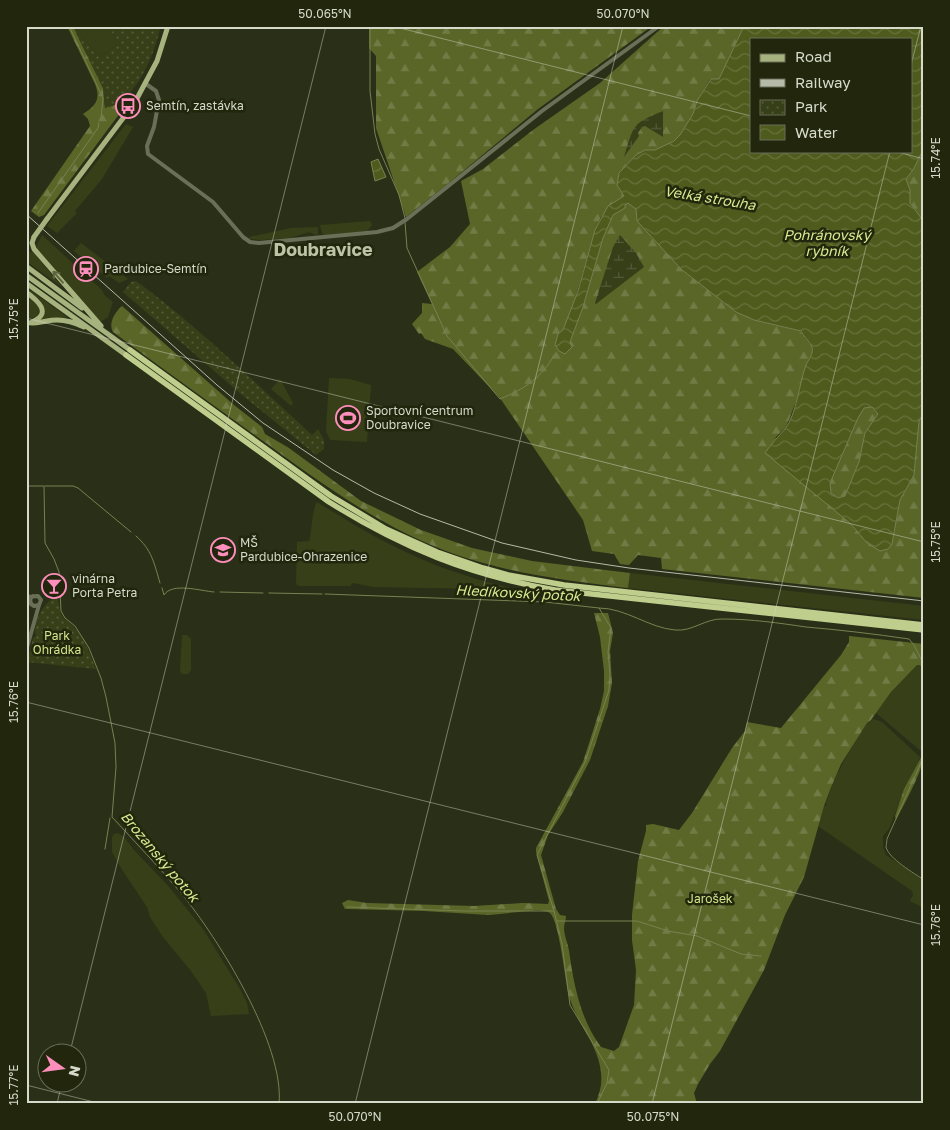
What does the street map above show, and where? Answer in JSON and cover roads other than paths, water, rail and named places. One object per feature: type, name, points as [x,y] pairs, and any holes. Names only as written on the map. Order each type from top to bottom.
[{"type":"highway","points":[[128,352],[345,505],[404,538],[456,559],[508,575],[564,585],[924,625]]},
{"type":"highway","points":[[128,352],[344,511],[406,546],[468,570],[554,590],[924,630]]},
{"type":"main road","points":[[26,248],[106,140],[125,119],[157,61],[168,26]]},
{"type":"main road","points":[[34,237],[32,243],[34,249],[90,314],[107,337]]},
{"type":"main road","points":[[26,266],[90,314]]},
{"type":"main road","points":[[26,275],[107,337]]},
{"type":"main road","points":[[26,283],[128,352]]},
{"type":"main road","points":[[26,292],[39,301],[42,309],[41,315],[37,319],[32,322],[26,322]]},
{"type":"main road","points":[[26,322],[34,324],[54,320],[69,321],[107,337]]},
{"type":"street","points":[[146,84],[156,91],[159,100],[154,127],[147,146],[148,154],[211,200],[248,241],[259,243],[377,232],[393,228],[407,219],[542,111],[660,26]]},
{"type":"street","points":[[26,597],[37,595],[41,600],[26,651]]},
{"type":"street","points":[[31,633],[33,617],[30,599],[33,596]]},
{"type":"street","points":[[26,601],[35,606],[40,605]]},
{"type":"water","name":"Pohránovský rybník","points":[[744,26],[924,26],[924,148],[913,170],[906,179],[910,190],[910,203],[924,222],[924,413],[919,421],[914,475],[900,500],[892,544],[888,549],[880,551],[867,543],[851,524],[765,453],[789,422],[806,365],[812,354],[812,347],[801,331],[754,320],[736,312],[681,269],[637,221],[636,209],[628,203],[625,205],[625,208],[613,215],[603,238],[583,307],[570,342],[572,347],[565,354],[559,351],[555,345],[558,334],[563,330],[578,291],[595,230],[608,206],[624,196],[617,185],[619,173],[636,155],[645,150],[655,150],[674,141],[680,135],[693,114],[697,101],[711,79],[719,79]],"holes":[[[872,407],[878,414],[865,433],[859,462],[845,496],[838,498],[831,493],[830,483],[858,418],[864,408]]]},
{"type":"water","points":[[378,159],[386,177],[375,181],[371,162]]},
{"type":"waterway","points":[[69,26],[103,98],[101,118]]},
{"type":"waterway","name":"Velká strouha","points":[[370,26],[370,91],[375,134],[379,149],[399,195],[405,218]]},
{"type":"waterway","points":[[38,213],[98,128],[99,123]]},
{"type":"waterway","points":[[924,171],[922,184],[924,207]]},
{"type":"waterway","name":"Velká strouha","points":[[405,222],[407,248],[447,336],[500,399],[532,382],[544,370],[554,355]]},
{"type":"waterway","name":"Brozanský potok","points":[[26,486],[44,486],[45,543],[59,572],[61,611],[65,618],[75,626],[89,648],[101,678],[106,697],[115,743],[116,767],[112,817],[181,893],[230,964],[260,1023],[271,1052],[278,1080],[279,1104]]},
{"type":"waterway","name":"Hledíkovský potok","points":[[45,486],[73,486],[78,488],[131,532]]},
{"type":"waterway","name":"Hledíkovský potok","points":[[136,536],[146,546],[160,583]]},
{"type":"waterway","name":"Hledíkovský potok","points":[[162,588],[164,595],[168,591],[180,588],[214,592]]},
{"type":"waterway","name":"Hledíkovský potok","points":[[220,592],[263,593]]},
{"type":"waterway","name":"Hledíkovský potok","points":[[269,593],[322,594]]},
{"type":"waterway","name":"Hledíkovský potok","points":[[325,594],[545,602],[599,608],[611,628],[608,652],[609,690],[585,762],[537,855],[562,944],[570,1005],[609,1070],[607,1083],[597,1104]]},
{"type":"waterway","points":[[599,608],[619,611],[656,626],[675,630],[687,629],[717,619],[733,619],[909,639],[924,665]]},
{"type":"waterway","points":[[923,758],[887,839],[886,847],[888,852],[897,861],[924,880]]},
{"type":"waterway","points":[[105,849],[110,818]]},
{"type":"waterway","points":[[347,907],[464,911],[553,911]]},
{"type":"waterway","points":[[557,921],[637,921],[668,931],[697,936],[741,954],[761,956]]},
{"type":"railway","points":[[26,214],[217,385],[263,423],[333,470],[374,493],[420,514],[502,543],[576,560],[629,568],[924,601]]},
{"type":"place","name":"Semtín, zastávka","points":[[128,106]]},
{"type":"place","name":"Pardubice-Semtín","points":[[86,269]]},
{"type":"place","name":"Sportovní centrum Doubravice","points":[[348,418]]},
{"type":"place","name":"MŠ Pardubice-Ohrazenice","points":[[223,550]]},
{"type":"place","name":"vinárna Porta Petra","points":[[54,586]]},
{"type":"district","name":"Doubravice","points":[[323,250]]},
{"type":"park label","name":"Park Ohrádka","points":[[57,643]]},
{"type":"park label","name":"Jarošek","points":[[710,899]]}]
